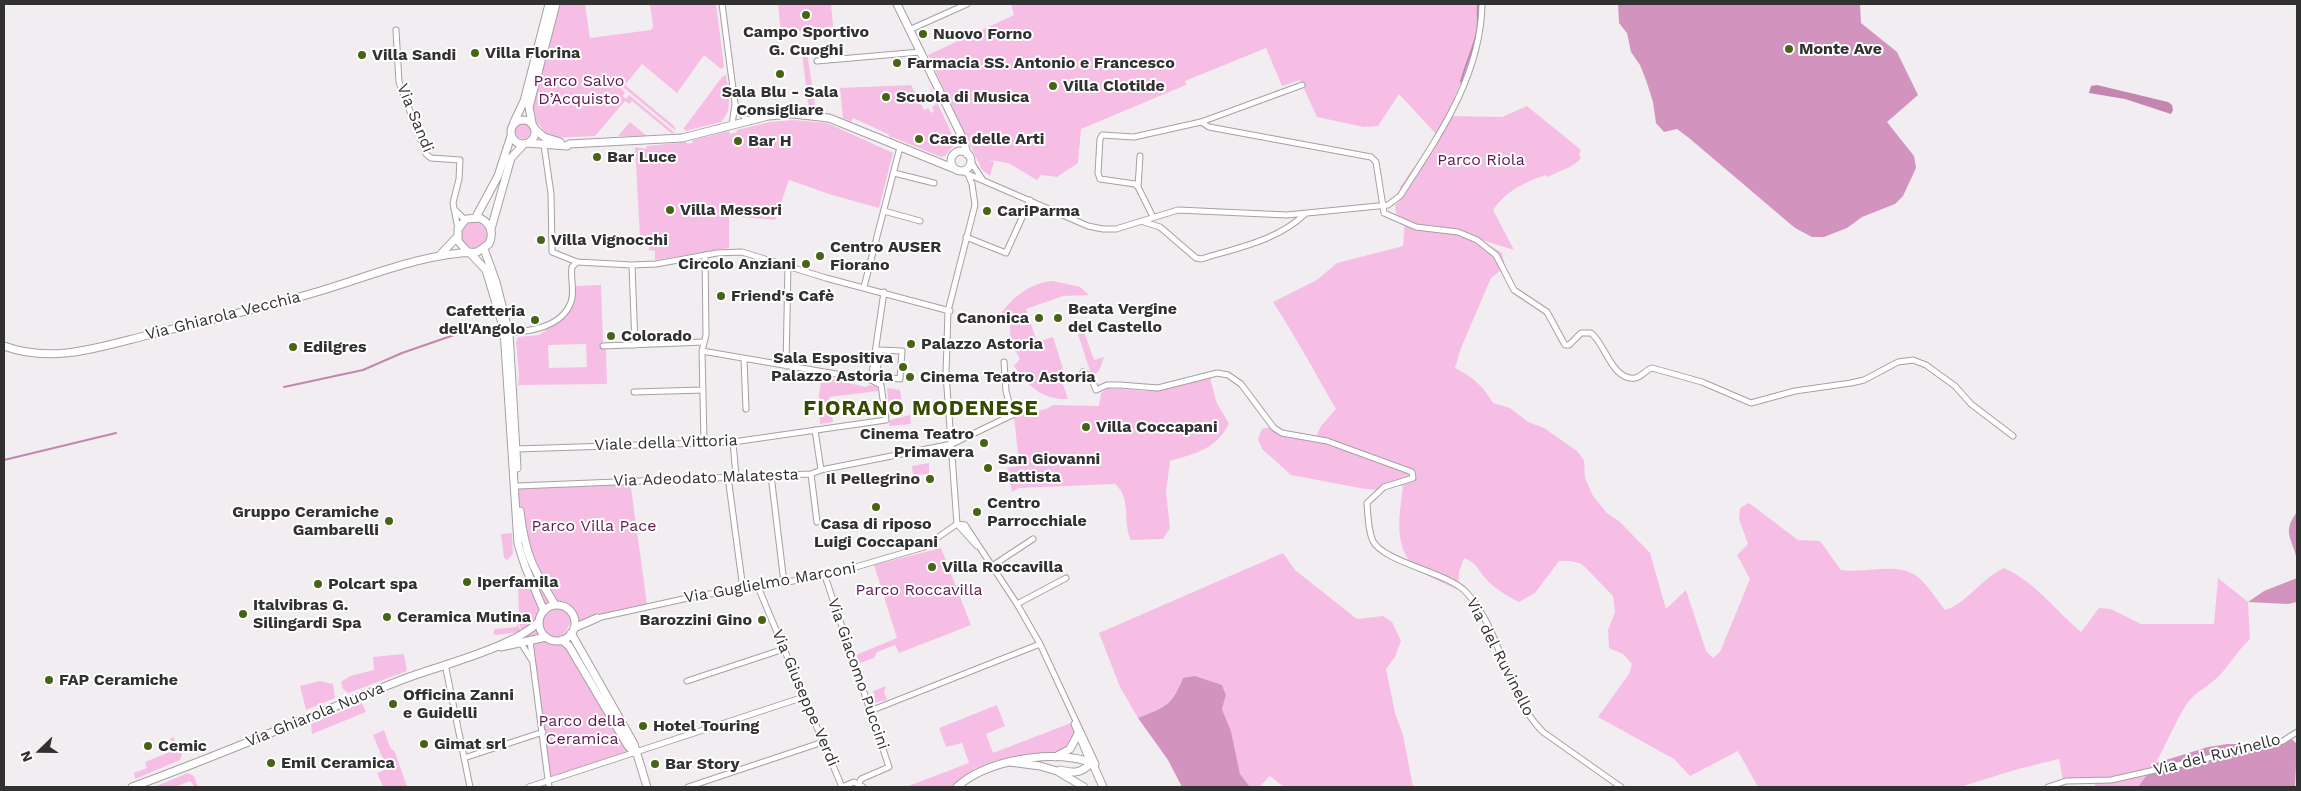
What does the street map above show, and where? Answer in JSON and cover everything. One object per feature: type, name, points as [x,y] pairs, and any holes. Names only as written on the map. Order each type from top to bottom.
[{"type":"street","points":[[476,217],[498,176],[511,136],[510,129],[524,101],[549,4]]},
{"type":"street","points":[[468,251],[477,252],[484,249],[491,239],[490,228],[511,158],[533,138],[533,126],[529,107],[556,4]]},
{"type":"street","points":[[722,4],[735,104],[732,125]]},
{"type":"street","points":[[897,4],[960,138],[963,139],[967,154],[982,179]]},
{"type":"street","points":[[909,30],[967,4]]},
{"type":"street","points":[[514,122],[523,119],[549,140],[569,144],[675,139],[748,121],[793,114],[829,118],[982,179],[1097,228],[1116,228],[1178,210],[1292,215],[1382,206],[1392,203],[1400,196],[1451,114],[1479,42],[1482,4]]},
{"type":"street","name":"Via Sandi","points":[[396,30],[399,82],[426,154],[431,158],[460,160],[459,179],[453,200],[458,229]]},
{"type":"street","points":[[817,61],[920,52]]},
{"type":"street","points":[[1153,217],[1135,184],[1100,179],[1098,173],[1100,139],[1102,135],[1134,137],[1201,122],[1302,85]]},
{"type":"street","points":[[735,104],[748,121]]},
{"type":"street","points":[[1201,122],[1209,128],[1371,157],[1376,162],[1384,213],[1416,227],[1458,232],[1478,240],[1496,255],[1514,290],[1547,312],[1565,345],[1569,346],[1581,333],[1591,332],[1616,368],[1626,376],[1633,378],[1652,368],[1702,382],[1751,403],[1795,391],[1864,380],[1898,362],[1913,360],[1926,365],[1955,386],[1971,404],[2013,436]]},
{"type":"street","points":[[511,136],[516,142],[526,144],[567,146],[569,144]]},
{"type":"street","points":[[940,163],[952,160],[959,152],[960,138]]},
{"type":"street","points":[[544,144],[551,194],[552,252],[577,262],[632,265],[656,264],[705,255],[742,252],[949,311]]},
{"type":"street","points":[[864,287],[900,147]]},
{"type":"street","points":[[959,152],[967,154]]},
{"type":"street","points":[[1138,187],[1140,156]]},
{"type":"street","points":[[952,160],[962,171],[975,192],[975,205],[949,311],[946,374],[957,524],[992,566],[1040,644],[1090,751],[1103,787]]},
{"type":"street","points":[[962,171],[967,169],[971,162]]},
{"type":"street","points":[[894,173],[934,183]]},
{"type":"street","points":[[966,237],[1006,253],[1030,200]]},
{"type":"street","points":[[454,209],[465,220]]},
{"type":"street","points":[[884,211],[920,221]]},
{"type":"street","points":[[1143,221],[1156,226],[1201,260],[1268,238],[1293,226],[1305,214]]},
{"type":"street","points":[[1156,226],[1161,215]]},
{"type":"street","points":[[1292,215],[1293,226]]},
{"type":"street","points":[[490,228],[485,221],[476,217],[465,220],[458,229],[457,237],[460,246],[468,251],[486,270],[504,330],[518,544],[544,611]]},
{"type":"street","points":[[439,256],[457,237]]},
{"type":"street","points":[[484,249],[496,282],[509,333],[520,512],[528,558],[539,581],[555,605],[566,608],[573,616],[597,618]]},
{"type":"street","name":"Via Ghiarola Vecchia","points":[[4,346],[19,352],[39,355],[82,351],[284,302],[439,256],[468,251]]},
{"type":"street","points":[[704,442],[702,351],[704,342],[705,255]]},
{"type":"street","points":[[509,333],[542,329],[564,312],[572,299],[572,267],[577,262]]},
{"type":"street","points":[[632,265],[635,345]]},
{"type":"street","points":[[786,366],[788,265]]},
{"type":"street","points":[[702,351],[871,380],[884,292]]},
{"type":"street","points":[[603,346],[704,342]]},
{"type":"street","points":[[880,350],[902,352],[900,379],[884,378],[878,378],[876,375],[880,350]]},
{"type":"street","points":[[744,359],[746,409]]},
{"type":"street","name":"Via Adeodato Malatesta","points":[[518,486],[811,474],[821,470],[951,444],[1012,415],[1006,391],[1004,362]]},
{"type":"street","name":"Via del Ruvinello","points":[[1083,372],[1091,377],[1096,390],[1107,385],[1158,388],[1217,373],[1228,375],[1241,384],[1274,428],[1282,433],[1327,441],[1412,472],[1413,478],[1384,487],[1367,504],[1372,540],[1384,551],[1465,590],[1485,620],[1514,691],[1533,722],[1543,732],[1621,787]]},
{"type":"street","name":"Viale della Vittoria","points":[[516,448],[733,442],[885,421],[881,385],[871,380]]},
{"type":"street","points":[[634,392],[703,390]]},
{"type":"street","points":[[816,430],[821,470]]},
{"type":"street","points":[[733,442],[736,476]]},
{"type":"street","points":[[811,474],[817,522]]},
{"type":"street","points":[[771,475],[784,583]]},
{"type":"street","points":[[728,477],[743,589]]},
{"type":"street","points":[[957,524],[965,525],[977,546]]},
{"type":"street","name":"Via Guglielmo Marconi","points":[[597,618],[672,601],[825,576],[924,547],[957,524]]},
{"type":"street","points":[[992,566],[1033,539]]},
{"type":"street","name":"Via Giacomo Puccini","points":[[825,576],[889,767],[861,779],[861,785]]},
{"type":"street","points":[[1017,604],[1066,578]]},
{"type":"street","name":"Via Giuseppe Verdi","points":[[758,587],[842,787],[854,782],[861,785]]},
{"type":"street","points":[[555,605],[544,611],[539,621],[542,632],[546,637],[562,640],[569,646],[628,746],[635,753]]},
{"type":"street","points":[[573,616],[572,630],[631,738],[647,787]]},
{"type":"street","points":[[562,640],[572,630],[597,618]]},
{"type":"street","name":"Via Ghiarola Nuova","points":[[132,787],[445,664],[498,646],[531,631],[539,621]]},
{"type":"street","name":"Via Ghiarola Nuova","points":[[498,646],[546,637]]},
{"type":"street","points":[[530,641],[531,659],[543,732],[548,787]]},
{"type":"street","points":[[521,643],[531,659]]},
{"type":"street","points":[[870,711],[1040,644]]},
{"type":"street","points":[[687,681],[784,649]]},
{"type":"street","points":[[445,664],[470,787]]},
{"type":"street","points":[[529,787],[804,697]]},
{"type":"street","points":[[1076,722],[1078,734],[1090,763],[1103,787]]},
{"type":"street","points":[[464,758],[543,732]]},
{"type":"street","name":"Via del Ruvinello","points":[[2048,787],[2066,781],[2111,780],[2140,774],[2283,741],[2297,732]]},
{"type":"street","points":[[1054,758],[1070,749],[1078,734]]},
{"type":"street","points":[[688,787],[823,742]]},
{"type":"street","points":[[1090,751],[1090,763]]},
{"type":"street","points":[[957,787],[976,773],[1016,760],[1073,758],[1090,763]]},
{"type":"street","points":[[1010,762],[1073,773],[1081,771],[1090,763]]},
{"type":"street","points":[[1057,771],[1084,787]]},
{"type":"green space","name":"Parco Salvo D’Acquisto","points":[[558,4],[585,4],[590,38],[651,30],[653,26],[650,5],[653,4],[716,4],[724,67],[721,69],[704,55],[677,93],[642,64],[625,85],[674,126],[676,131],[623,87],[621,89],[625,92],[623,96],[626,99],[629,95],[675,133],[671,133],[632,101],[629,104],[625,101],[595,136],[550,138],[535,120],[532,107]]},
{"type":"green space","name":"Campo Sportivo G. Cuoghi","points":[[778,4],[831,4],[833,27],[781,33]]},
{"type":"green space","name":"Parco Riola","points":[[1011,4],[1481,4],[1473,56],[1457,91],[1449,116],[1502,117],[1527,106],[1581,150],[1579,154],[1581,158],[1570,167],[1516,188],[1498,203],[1493,210],[1514,250],[1479,239],[1502,253],[1505,267],[1491,278],[1461,348],[1455,368],[1477,382],[1493,403],[1510,408],[1528,422],[1544,428],[1577,451],[1584,460],[1585,478],[1593,496],[1607,513],[1620,522],[1650,553],[1666,609],[1686,590],[1706,651],[1713,658],[1720,652],[1750,579],[1737,555],[1748,544],[1739,519],[1740,508],[1749,503],[1798,540],[1820,541],[1841,570],[1893,569],[1912,573],[1927,586],[1945,610],[1953,607],[1988,578],[2004,568],[2035,589],[2081,632],[2099,608],[2111,609],[2141,624],[2214,624],[2218,578],[2248,602],[2250,639],[2220,675],[2198,692],[2186,705],[2164,748],[2146,778],[2138,787],[2096,787],[2092,778],[2063,780],[2059,759],[2018,769],[1960,787],[1758,787],[1738,751],[1690,776],[1674,759],[1598,717],[1629,674],[1632,664],[1623,654],[1609,648],[1608,630],[1615,612],[1613,596],[1582,564],[1571,561],[1559,561],[1535,593],[1519,602],[1493,586],[1474,564],[1464,558],[1459,572],[1458,590],[1420,571],[1408,559],[1403,550],[1399,518],[1403,486],[1393,485],[1380,490],[1365,489],[1291,475],[1262,449],[1258,439],[1262,429],[1270,427],[1286,433],[1316,437],[1321,426],[1336,409],[1273,302],[1317,280],[1337,263],[1403,246],[1405,219],[1396,214],[1395,205],[1401,200],[1400,187],[1437,135],[1399,94],[1378,126],[1364,127],[1317,117],[1300,80],[1282,86],[1266,48],[1185,81],[1186,85],[1081,129],[1078,163],[1057,177],[1041,175],[1037,180],[1008,163],[989,160],[994,162],[990,176],[982,170],[928,55],[1014,15]]},
{"type":"green space","points":[[802,53],[807,53],[816,110],[809,111]]},
{"type":"green space","points":[[726,75],[729,106],[725,117],[721,122],[685,131],[684,128],[722,77]]},
{"type":"green space","points":[[928,83],[956,143],[945,156],[941,157],[892,137],[891,139],[888,134],[853,118],[851,122],[843,118],[840,88],[911,85],[924,110],[928,108],[931,113],[934,111],[932,107],[936,104]]},
{"type":"green space","points":[[794,120],[827,123],[893,153],[879,208],[832,195],[789,180],[775,220],[729,216],[729,248],[655,260],[655,251],[649,250],[649,244],[653,243],[652,236],[640,236],[635,147],[646,149],[647,146],[686,142],[688,144],[692,143],[693,140],[729,131],[730,134],[737,132],[737,130],[770,122]]},
{"type":"green space","points":[[630,122],[647,136],[618,136]]},
{"type":"green space","points":[[523,123],[529,125],[531,131],[529,137],[523,139],[517,137],[515,131],[517,125]]},
{"type":"green space","points":[[474,222],[483,226],[487,235],[483,244],[474,248],[465,244],[461,235],[465,226]]},
{"type":"green space","points":[[1053,281],[1080,287],[1089,295],[1063,296],[1026,309],[1037,342],[1053,337],[1066,378],[1062,382],[1068,399],[1059,399],[1043,394],[1030,385],[1019,373],[1014,366],[1020,359],[1011,343],[1009,316],[1000,315],[1010,302],[1030,287]]},
{"type":"green space","points":[[601,285],[603,343],[606,351],[607,384],[518,385],[516,342],[518,337],[539,335],[563,318],[574,304],[575,286]],"holes":[[[586,344],[587,367],[549,368],[548,345]]]},
{"type":"green space","points":[[1083,329],[1094,360],[1104,357],[1099,371],[1094,375],[1090,371],[1077,331]]},
{"type":"green space","points":[[1209,374],[1216,401],[1229,424],[1218,440],[1211,445],[1196,453],[1170,461],[1166,492],[1170,528],[1163,539],[1131,540],[1128,533],[1123,496],[1115,484],[1019,488],[1012,492],[1007,468],[1017,466],[1019,462],[1014,417],[1046,409],[1053,405],[1099,406],[1101,393],[1108,388],[1146,391],[1174,386]]},
{"type":"green space","points":[[822,377],[866,387],[869,385],[877,386],[878,391],[829,397],[833,422],[820,424],[819,394]]},
{"type":"green space","points":[[887,388],[900,390],[903,414],[890,416]]},
{"type":"green space","points":[[910,415],[911,424],[889,426],[890,420]]},
{"type":"green space","points":[[929,463],[929,474],[913,475],[912,466]]},
{"type":"green space","points":[[630,481],[647,604],[569,625],[566,631],[634,752],[548,781],[526,636],[543,625],[541,593],[526,561],[519,524],[516,487]]},
{"type":"green space","points":[[512,533],[513,554],[507,560],[504,558],[501,534]]},
{"type":"green space","name":"Parco Roccavilla","points":[[941,548],[971,625],[899,653],[895,645],[877,652],[874,658],[860,663],[856,655],[897,638],[874,565]]},
{"type":"green space","points":[[1283,553],[1295,570],[1357,619],[1383,616],[1392,622],[1401,641],[1395,657],[1386,669],[1395,713],[1403,735],[1413,787],[1284,787],[1270,776],[1259,787],[1250,787],[1240,774],[1231,731],[1222,709],[1226,695],[1222,685],[1183,678],[1171,700],[1155,711],[1138,718],[1120,687],[1099,633]]},
{"type":"green space","points":[[521,579],[533,594],[539,607],[535,623],[522,632],[519,623],[518,580]]},
{"type":"green space","points":[[518,624],[521,632],[495,635],[493,633],[495,629],[516,627]]},
{"type":"green space","points":[[404,654],[407,671],[348,693],[343,689],[341,682],[350,676],[374,670],[373,657]]},
{"type":"green space","points":[[320,681],[333,684],[335,698],[306,710],[300,686]]},
{"type":"green space","points":[[886,686],[884,692],[887,700],[873,703],[871,698],[875,696],[873,691]]},
{"type":"green space","points":[[362,703],[366,712],[312,734],[311,724]]},
{"type":"green space","points":[[997,705],[1005,726],[986,734],[993,753],[1071,723],[1075,732],[1067,748],[1056,754],[1015,756],[994,761],[974,769],[951,787],[906,787],[969,763],[962,743],[946,747],[939,728]]},
{"type":"green space","points":[[384,730],[390,747],[395,752],[407,787],[383,787],[377,773],[387,769],[373,735]]},
{"type":"green space","points":[[173,737],[182,755],[180,760],[135,779],[134,773],[147,768],[145,762],[175,750],[170,739]]},
{"type":"green space","points":[[188,773],[194,776],[198,787],[195,787],[190,781],[175,787],[154,787]]},
{"type":"shaded area","points":[[1618,4],[1860,4],[1861,23],[1897,52],[1918,95],[1887,122],[1914,156],[1916,168],[1903,196],[1895,204],[1862,217],[1847,228],[1824,237],[1812,237],[1795,228],[1689,138],[1677,129],[1664,132],[1656,123],[1653,102],[1646,80],[1640,65],[1631,52],[1627,33],[1619,23]]},
{"type":"shaded area","points":[[2097,85],[2168,102],[2172,105],[2173,110],[2171,114],[2125,99],[2089,93],[2091,86]]},
{"type":"shaded area","points":[[2297,512],[2297,560],[2289,531],[2292,519]]},
{"type":"shaded area","points":[[2297,578],[2297,602],[2288,604],[2248,602],[2264,591]]},
{"type":"shaded area","points":[[1195,676],[1222,685],[1226,695],[1222,709],[1231,731],[1240,774],[1250,787],[1182,787],[1168,760],[1138,718],[1156,711],[1167,704],[1175,694],[1183,678]]},
{"type":"shaded area","points":[[2290,737],[2297,744],[2295,787],[2138,787],[2156,763],[2208,747],[2227,744],[2259,744]]},
{"type":"waterway","points":[[1461,82],[1477,32],[1478,4]]},
{"type":"waterway","points":[[284,387],[363,370],[402,353],[457,334],[468,326]]},
{"type":"waterway","points":[[4,460],[116,433]]},
{"type":"place","name":"Campo Sportivo G. Cuoghi","points":[[806,15]]},
{"type":"place","name":"Nuovo Forno","points":[[923,34]]},
{"type":"place","name":"Monte Ave","points":[[1789,49]]},
{"type":"place","name":"Villa Florina","points":[[475,53]]},
{"type":"place","name":"Villa Sandi","points":[[362,55]]},
{"type":"place","name":"Farmacia SS. Antonio e Francesco","points":[[897,63]]},
{"type":"place","name":"Sala Blu - Sala Consigliare","points":[[780,74]]},
{"type":"place","name":"Villa Clotilde","points":[[1053,86]]},
{"type":"place","name":"Scuola di Musica","points":[[886,97]]},
{"type":"place","name":"Casa delle Arti","points":[[919,139]]},
{"type":"place","name":"Bar H","points":[[738,141]]},
{"type":"place","name":"Bar Luce","points":[[597,157]]},
{"type":"place","name":"Villa Messori","points":[[670,210]]},
{"type":"place","name":"CariParma","points":[[987,211]]},
{"type":"place","name":"Villa Vignocchi","points":[[541,240]]},
{"type":"place","name":"Centro AUSER Fiorano","points":[[820,256]]},
{"type":"place","name":"Circolo Anziani","points":[[806,264]]},
{"type":"place","name":"Friend's Cafè","points":[[721,296]]},
{"type":"place","name":"Canonica","points":[[1039,318]]},
{"type":"place","name":"Beata Vergine del Castello","points":[[1058,318]]},
{"type":"place","name":"Cafetteria dell'Angolo","points":[[535,320]]},
{"type":"place","name":"Colorado","points":[[611,336]]},
{"type":"place","name":"Palazzo Astoria","points":[[911,344]]},
{"type":"place","name":"Edilgres","points":[[293,347]]},
{"type":"place","name":"Sala Espositiva Palazzo Astoria","points":[[903,367]]},
{"type":"place","name":"Cinema Teatro Astoria","points":[[910,377]]},
{"type":"place","name":"Villa Coccapani","points":[[1086,427]]},
{"type":"place","name":"Cinema Teatro Primavera","points":[[984,443]]},
{"type":"place","name":"San Giovanni Battista","points":[[988,468]]},
{"type":"place","name":"Il Pellegrino","points":[[930,479]]},
{"type":"place","name":"Casa di riposo Luigi Coccapani","points":[[876,507]]},
{"type":"place","name":"Centro Parrocchiale","points":[[977,512]]},
{"type":"place","name":"Gruppo Ceramiche Gambarelli","points":[[389,521]]},
{"type":"place","name":"Villa Roccavilla","points":[[932,567]]},
{"type":"place","name":"Iperfamila","points":[[467,582]]},
{"type":"place","name":"Polcart spa","points":[[318,584]]},
{"type":"place","name":"Italvibras G. Silingardi Spa","points":[[243,614]]},
{"type":"place","name":"Ceramica Mutina","points":[[387,617]]},
{"type":"place","name":"Barozzini Gino","points":[[762,620]]},
{"type":"place","name":"FAP Ceramiche","points":[[49,680]]},
{"type":"place","name":"Officina Zanni e Guidelli","points":[[393,704]]},
{"type":"place","name":"Hotel Touring","points":[[643,726]]},
{"type":"place","name":"Gimat srl","points":[[424,744]]},
{"type":"place","name":"Cemic","points":[[148,746]]},
{"type":"place","name":"Emil Ceramica","points":[[271,763]]},
{"type":"place","name":"Bar Story","points":[[655,764]]},
{"type":"district","name":"FIORANO MODENESE","points":[[921,409]]},
{"type":"park label","name":"Parco Villa Pace","points":[[594,526]]},
{"type":"park label","name":"Parco della Ceramica","points":[[582,730]]}]
